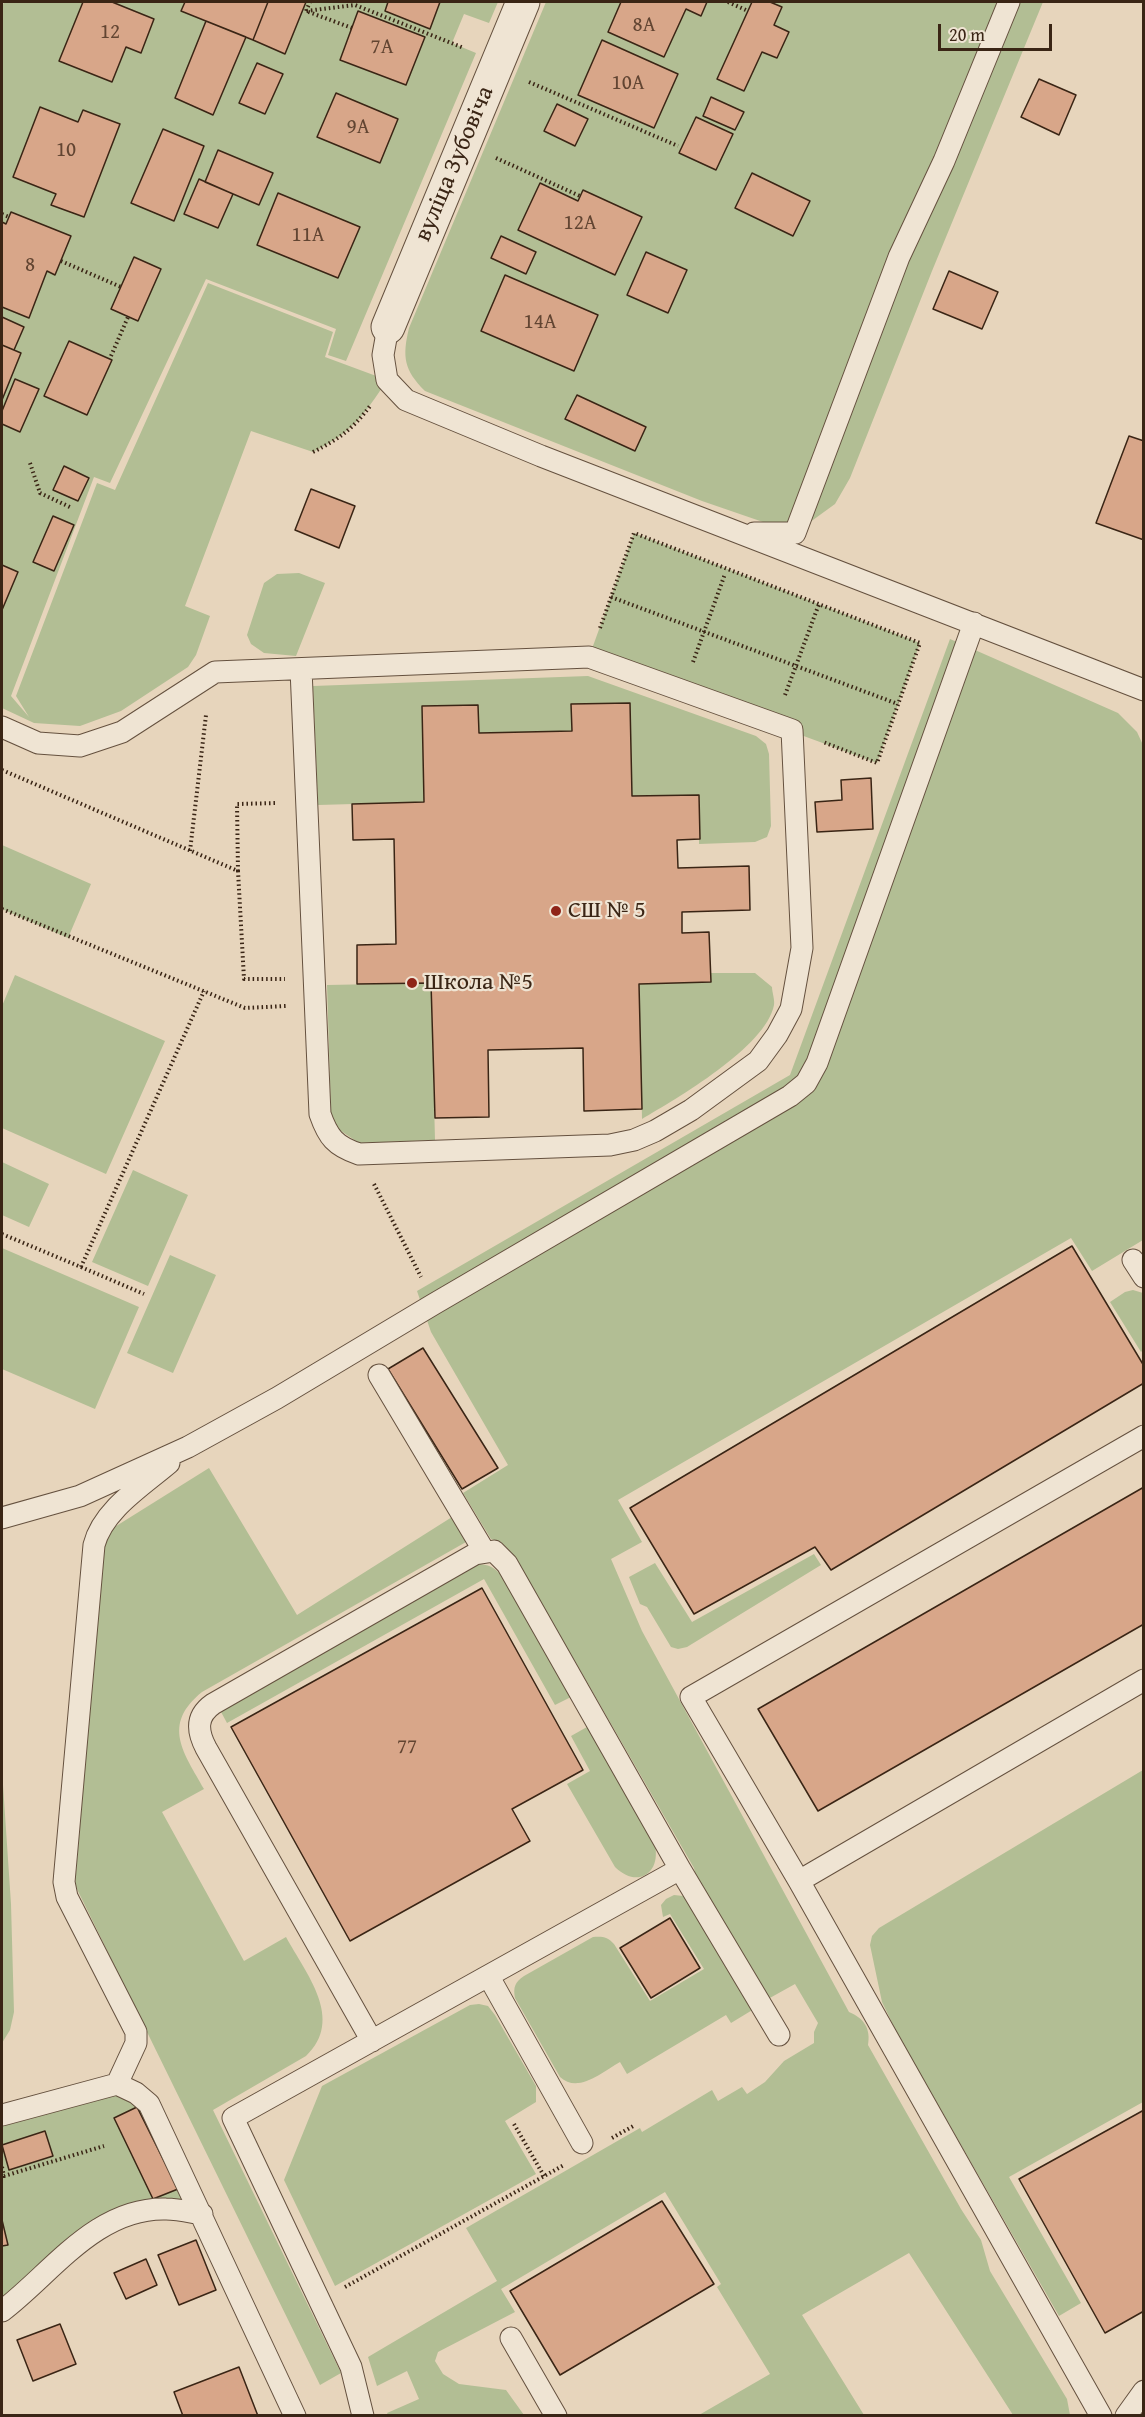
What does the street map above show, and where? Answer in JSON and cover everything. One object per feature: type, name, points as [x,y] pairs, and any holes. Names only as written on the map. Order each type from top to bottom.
[{"type":"street","name":"вуліца Зубовіча","points":[[388,327],[523,2]]},
{"type":"lane","points":[[740,533],[795,533],[899,257],[944,161],[1009,2]]},
{"type":"lane","points":[[388,327],[382,355],[387,380],[406,400],[541,456],[1143,690]]},
{"type":"lane","points":[[2,1518],[80,1496],[188,1447],[277,1398],[790,1096],[806,1083],[816,1063],[974,623]]},
{"type":"lane","points":[[2,728],[38,743],[80,746],[122,732],[215,672],[589,657],[783,727],[802,948],[791,1009],[777,1035],[758,1060],[691,1110],[634,1140],[610,1144],[359,1154],[344,1149],[327,1134],[320,1114],[309,978],[307,802],[301,669]]},
{"type":"lane","points":[[379,1376],[484,1551]]},
{"type":"lane","points":[[1101,2415],[799,1881],[691,1698],[1143,1436]]},
{"type":"lane","points":[[117,2084],[136,2043],[136,2032],[67,1897],[64,1882],[94,1545],[98,1530],[107,1517],[188,1447]]},
{"type":"lane","points":[[372,2041],[206,1748],[198,1726],[203,1712],[213,1704],[475,1554],[484,1551],[494,1551],[507,1564],[680,1869],[780,2035]]},
{"type":"lane","points":[[799,1881],[1143,1680]]},
{"type":"lane","points":[[363,2415],[351,2367],[232,2118],[680,1869]]},
{"type":"lane","points":[[489,1977],[582,2143]]},
{"type":"lane","points":[[2,2115],[117,2084],[136,2093],[149,2104],[295,2415]]},
{"type":"lane","points":[[2,2311],[22,2296],[67,2252],[95,2231],[130,2214],[165,2208],[202,2214]]},
{"type":"lane","points":[[511,2338],[555,2415]]},
{"type":"lane","points":[[1126,2415],[1143,2391]]},
{"type":"path","points":[[306,11],[310,2]]},
{"type":"path","points":[[325,9],[328,2]]},
{"type":"path","points":[[728,2],[748,11]]},
{"type":"path","points":[[306,11],[355,5],[465,48]]},
{"type":"path","points":[[306,11],[352,28]]},
{"type":"path","points":[[526,81],[678,146]]},
{"type":"path","points":[[494,157],[580,196]]},
{"type":"path","points":[[2,214],[9,217]]},
{"type":"path","points":[[61,261],[121,287]]},
{"type":"path","points":[[111,356],[128,317]]},
{"type":"path","points":[[313,452],[338,440],[356,425],[387,380]]},
{"type":"path","points":[[30,463],[40,493],[72,508]]},
{"type":"path","points":[[589,657],[634,533],[819,604],[920,643],[877,763],[783,727],[796,666],[819,604]]},
{"type":"path","points":[[682,691],[725,574]]},
{"type":"path","points":[[611,597],[898,704]]},
{"type":"path","points":[[190,850],[206,711]]},
{"type":"path","points":[[2,770],[238,871]]},
{"type":"path","points":[[2,909],[245,1008],[305,1005],[309,978],[244,979],[237,804],[307,802]]},
{"type":"path","points":[[81,1267],[204,991]]},
{"type":"path","points":[[359,1154],[434,1304]]},
{"type":"path","points":[[2,1234],[144,1294]]},
{"type":"path","points":[[514,2124],[544,2176]]},
{"type":"path","points":[[605,2142],[635,2125]]},
{"type":"path","points":[[2,2167],[4,2176],[104,2146]]},
{"type":"path","points":[[321,2301],[564,2165]]},
{"type":"green space","points":[[4,2],[498,2],[489,23],[464,14],[452,43],[476,53],[346,361],[328,355],[336,329],[206,279],[110,483],[94,477],[11,696],[29,717],[16,696],[97,483],[115,490],[208,283],[333,332],[325,357],[387,380],[356,422],[338,438],[313,452],[251,431],[185,606],[210,616],[196,655],[188,667],[121,711],[80,726],[34,723],[2,708],[2,7]]},
{"type":"green space","points":[[546,2],[1043,2],[850,478],[835,504],[795,533],[702,501],[425,391],[409,369],[405,355],[409,328]]},
{"type":"green space","points":[[634,533],[920,643],[877,763],[589,657]]},
{"type":"green space","points":[[299,573],[325,583],[296,656],[264,653],[251,644],[247,635],[264,583],[277,574]]},
{"type":"green space","points":[[950,639],[1118,713],[1137,732],[1143,745],[1143,1240],[1092,1271],[1071,1238],[618,1500],[642,1542],[611,1559],[642,1631],[849,2012],[859,2017],[865,2025],[868,2045],[981,2240],[990,2271],[1067,2399],[1070,2415],[1013,2415],[909,2253],[802,2315],[864,2415],[699,2415],[770,2374],[717,2287],[721,2284],[665,2192],[501,2289],[515,2312],[438,2352],[435,2361],[443,2374],[459,2384],[506,2390],[524,2415],[388,2415],[387,2413],[419,2399],[407,2371],[377,2386],[368,2357],[497,2281],[466,2228],[640,2128],[642,2132],[712,2090],[718,2101],[742,2087],[747,2094],[765,2082],[784,2061],[814,2043],[814,2032],[818,2023],[795,1984],[768,1999],[698,1885],[694,1868],[515,1557],[501,1542],[491,1539],[463,1493],[508,1465],[431,1332],[417,1291],[790,1075]]},
{"type":"green space","points":[[588,676],[756,736],[766,744],[769,754],[771,826],[767,837],[755,842],[699,844],[699,795],[632,796],[630,703],[571,704],[572,731],[479,733],[478,705],[422,706],[424,802],[318,805],[313,686]]},
{"type":"green space","points":[[2,845],[91,884],[68,938],[2,909]]},
{"type":"green space","points":[[711,973],[755,973],[772,987],[774,1005],[767,1021],[755,1038],[718,1070],[642,1119],[639,984],[710,982]]},
{"type":"green space","points":[[15,975],[165,1041],[106,1174],[2,1128],[2,1006]]},
{"type":"green space","points":[[431,983],[435,1140],[359,1143],[338,1129],[331,1113],[327,985]]},
{"type":"green space","points":[[2,1162],[49,1184],[29,1227],[2,1215]]},
{"type":"green space","points":[[133,1170],[188,1195],[148,1286],[92,1262]]},
{"type":"green space","points":[[2,1248],[139,1307],[95,1409],[2,1369]]},
{"type":"green space","points":[[170,1255],[216,1275],[173,1373],[127,1353]]},
{"type":"green space","points":[[1133,1290],[1143,1293],[1143,1350],[1141,1352],[1110,1302],[1125,1292]]},
{"type":"green space","points":[[209,1468],[297,1615],[452,1517],[466,1542],[202,1692],[189,1704],[182,1716],[179,1728],[184,1751],[204,1789],[162,1812],[244,1961],[286,1937],[318,1996],[322,2012],[322,2027],[317,2042],[306,2056],[213,2110],[341,2373],[320,2385],[75,1885],[105,1533]]},
{"type":"green space","points":[[814,1554],[821,1565],[687,1647],[678,1649],[671,1647],[647,1607],[640,1604],[629,1577],[655,1563],[692,1622]]},
{"type":"green space","points":[[476,1564],[491,1567],[503,1577],[571,1697],[555,1705],[484,1579],[227,1723],[220,1710]]},
{"type":"green space","points":[[587,1727],[655,1845],[654,1864],[651,1871],[645,1875],[631,1877],[615,1867],[567,1784],[590,1771],[571,1736]]},
{"type":"green space","points":[[2,1770],[11,1904],[14,2012],[10,2030],[2,2043]]},
{"type":"green space","points":[[1143,1770],[1143,2102],[1009,2177],[1081,2303],[1059,2316],[898,2035],[882,2002],[870,1945],[872,1936],[879,1928]]},
{"type":"green space","points":[[674,1895],[683,1896],[690,1902],[754,2009],[731,2023],[726,2015],[627,2074],[620,2062],[590,2080],[567,2082],[560,2077],[515,1998],[517,1983],[524,1976],[593,1937],[602,1937],[614,1944],[650,2001],[704,1969],[670,1914],[663,1917],[661,1905]]},
{"type":"green space","points":[[470,2005],[488,2006],[495,2015],[536,2086],[536,2102],[505,2121],[536,2174],[335,2286],[284,2180],[322,2086]]},
{"type":"green space","points":[[117,2084],[136,2093],[202,2214],[130,2214],[2,2311],[2,2115]]},
{"type":"building","points":[[83,2],[112,2],[154,19],[141,53],[126,47],[112,82],[59,61]]},
{"type":"building","points":[[185,2],[268,2],[253,40],[181,11]]},
{"type":"building","points":[[268,2],[306,2],[285,54],[253,40]]},
{"type":"building","points":[[388,2],[440,2],[430,29],[385,11]]},
{"type":"building","points":[[621,2],[707,2],[701,16],[686,9],[664,57],[608,32]]},
{"type":"building","points":[[752,2],[770,2],[782,7],[774,25],[789,32],[777,58],[762,52],[744,91],[717,79]]},
{"type":"building","points":[[358,11],[425,37],[406,85],[340,60]]},
{"type":"building","points":[[206,21],[246,37],[213,115],[175,98]]},
{"type":"building","points":[[602,40],[678,74],[654,128],[578,95]]},
{"type":"building","points":[[257,63],[283,74],[265,114],[239,103]]},
{"type":"building","points":[[1039,79],[1076,95],[1059,135],[1021,117]]},
{"type":"building","points":[[336,93],[398,119],[380,163],[317,137]]},
{"type":"building","points":[[711,97],[744,112],[735,130],[703,116]]},
{"type":"building","points":[[557,104],[588,119],[575,146],[544,131]]},
{"type":"building","points":[[40,107],[78,122],[83,110],[120,124],[84,217],[51,205],[56,194],[13,177]]},
{"type":"building","points":[[696,117],[733,134],[716,170],[679,153]]},
{"type":"building","points":[[163,129],[204,146],[174,221],[131,203]]},
{"type":"building","points":[[218,150],[273,173],[259,205],[205,182]]},
{"type":"building","points":[[752,173],[810,201],[793,236],[735,208]]},
{"type":"building","points":[[199,179],[233,194],[218,228],[184,214]]},
{"type":"building","points":[[540,183],[578,201],[583,190],[642,217],[615,275],[518,230]]},
{"type":"building","points":[[278,193],[360,227],[338,278],[257,245]]},
{"type":"building","points":[[11,212],[71,236],[55,275],[47,271],[29,318],[2,307],[2,222],[6,224]]},
{"type":"building","points":[[501,236],[536,252],[526,274],[491,258]]},
{"type":"building","points":[[646,252],[687,270],[668,313],[627,295]]},
{"type":"building","points":[[134,257],[161,269],[138,321],[111,309]]},
{"type":"building","points":[[949,271],[998,292],[982,329],[933,309]]},
{"type":"building","points":[[505,275],[598,315],[574,371],[481,331]]},
{"type":"building","points":[[2,317],[24,327],[14,350],[2,345]]},
{"type":"building","points":[[69,341],[112,360],[87,415],[44,396]]},
{"type":"building","points":[[2,345],[21,353],[2,400]]},
{"type":"building","points":[[15,379],[39,389],[20,432],[2,424],[2,411]]},
{"type":"building","points":[[577,395],[646,427],[635,451],[565,419]]},
{"type":"building","points":[[1129,436],[1144,441],[1144,540],[1096,523]]},
{"type":"building","points":[[64,466],[89,478],[78,501],[53,490]]},
{"type":"building","points":[[311,489],[355,506],[339,548],[295,530]]},
{"type":"building","points":[[53,516],[74,525],[54,571],[33,562]]},
{"type":"building","points":[[2,565],[18,572],[2,610]]},
{"type":"building","name":"СШ № 5","points":[[630,703],[632,796],[699,795],[700,839],[677,840],[678,868],[749,866],[750,910],[682,912],[682,933],[709,932],[711,982],[639,984],[642,1109],[584,1111],[583,1048],[488,1050],[489,1117],[435,1118],[431,983],[357,984],[357,945],[396,944],[394,839],[353,840],[352,804],[424,802],[422,706],[478,705],[479,733],[572,731],[571,704]]},
{"type":"building","points":[[871,778],[873,829],[817,832],[815,802],[842,800],[841,780]]},
{"type":"building","points":[[1072,1246],[1144,1366],[1144,1383],[831,1570],[815,1547],[694,1614],[630,1508]]},
{"type":"building","points":[[423,1348],[498,1468],[462,1489],[388,1369]]},
{"type":"building","points":[[1144,1487],[1144,1624],[818,1811],[758,1709]]},
{"type":"building","points":[[482,1588],[583,1770],[512,1809],[530,1841],[350,1941],[231,1727]]},
{"type":"building","points":[[670,1918],[700,1968],[651,1998],[620,1948]]},
{"type":"building","points":[[137,2107],[178,2189],[153,2199],[114,2118]]},
{"type":"building","points":[[1144,2110],[1144,2311],[1105,2333],[1019,2179]]},
{"type":"building","points":[[45,2131],[53,2156],[9,2170],[2,2145]]},
{"type":"building","points":[[662,2201],[714,2284],[560,2375],[510,2291]]},
{"type":"building","points":[[2,2220],[8,2245],[2,2246]]},
{"type":"building","points":[[196,2240],[216,2290],[179,2305],[158,2255]]},
{"type":"building","points":[[146,2259],[157,2285],[126,2299],[114,2273]]},
{"type":"building","points":[[60,2324],[76,2364],[33,2381],[17,2340]]},
{"type":"building","points":[[239,2367],[258,2416],[183,2416],[174,2392]]},
{"type":"place","name":"СШ № 5","points":[[556,911]]},
{"type":"place","name":"Школа №5","points":[[412,983]]}]
